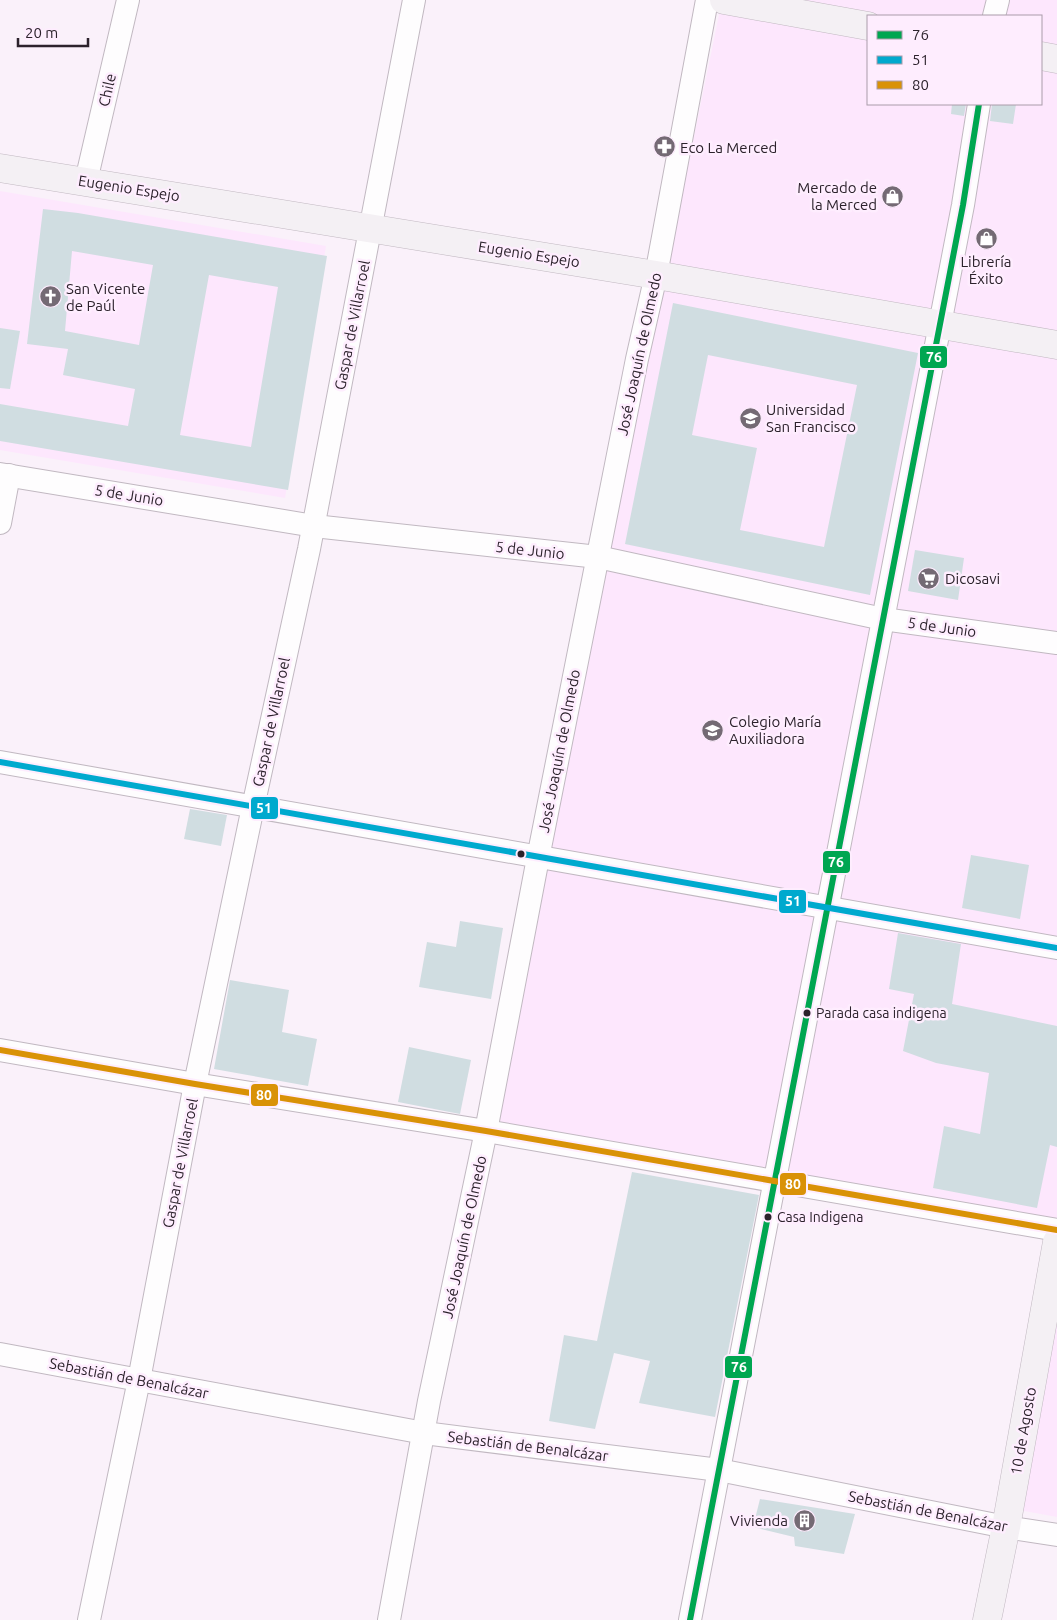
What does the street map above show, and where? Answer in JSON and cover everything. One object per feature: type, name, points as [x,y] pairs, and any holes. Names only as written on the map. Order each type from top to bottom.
[{"type":"street","name":"Chile","points":[[86,181],[128,0]]},
{"type":"street","name":"Gaspar de Villarroel","points":[[89,1620],[139,1380],[195,1084],[314,526],[414,0]]},
{"type":"street","name":"José Joaquín de Olmedo","points":[[389,1620],[429,1401],[486,1131],[637,359],[656,275],[707,0]]},
{"type":"street","points":[[724,0],[867,26]]},
{"type":"street","points":[[994,15],[998,0]]},
{"type":"street","points":[[1042,56],[1057,59]]},
{"type":"street","points":[[690,1620],[963,205],[979,105]]},
{"type":"street","name":"Eugenio Espejo","points":[[0,168],[656,275],[1057,345]]},
{"type":"street","points":[[0,523],[4,474]]},
{"type":"street","name":"5 de Junio","points":[[4,474],[314,526],[598,557],[883,619],[1057,643]]},
{"type":"street","points":[[0,762],[1057,948]]},
{"type":"street","points":[[0,1050],[775,1180],[1057,1230]]},
{"type":"street","name":"10 de Agosto","points":[[987,1620],[1006,1527],[1057,1242]]},
{"type":"street","name":"Sebastián de Benalcázar","points":[[0,1354],[424,1433],[719,1470],[1006,1527],[1057,1535]]},
{"type":"shaded area","points":[[722,0],[1057,0],[1057,1219],[490,1120]]},
{"type":"shaded area","name":"San Vicente de Paúl","points":[[0,191],[326,246],[285,498],[0,450]]},
{"type":"shaded area","points":[[1057,1297],[1057,1517],[1019,1510]]},
{"type":"building","points":[[952,105],[966,105],[964,116],[951,114]]},
{"type":"building","points":[[992,105],[1016,105],[1013,124],[990,121]]},
{"type":"building","name":"San Vicente de Paúl","points":[[43,209],[78,213],[327,256],[288,490],[0,441],[0,404],[128,426],[135,389],[63,375],[68,349],[27,344]],"holes":[[[72,251],[153,265],[139,345],[65,331]],[[209,275],[278,287],[251,447],[180,435]]]},
{"type":"building","name":"Universidad San Francisco","points":[[673,303],[918,353],[870,595],[625,544]],"holes":[[[708,355],[857,385],[824,547],[740,530],[757,448],[692,435]]]},
{"type":"building","points":[[0,328],[20,331],[10,389],[0,388]]},
{"type":"building","points":[[915,550],[964,558],[958,600],[908,591]]},
{"type":"building","points":[[190,809],[227,815],[221,846],[184,839]]},
{"type":"building","points":[[971,855],[1029,865],[1020,919],[962,908]]},
{"type":"building","points":[[460,921],[503,928],[491,999],[419,987],[427,942],[456,947]]},
{"type":"building","points":[[898,933],[961,944],[952,1004],[1057,1026],[1057,1147],[1050,1145],[1037,1208],[933,1188],[944,1126],[980,1134],[989,1073],[936,1063],[903,1051],[914,994],[889,989]]},
{"type":"building","points":[[230,980],[289,990],[282,1032],[317,1039],[308,1086],[214,1069]]},
{"type":"building","points":[[409,1047],[471,1060],[460,1114],[398,1102]]},
{"type":"building","points":[[632,1172],[759,1195],[715,1417],[639,1403],[650,1361],[614,1353],[595,1429],[549,1421],[564,1335],[597,1341]]},
{"type":"building","name":"Vivienda","points":[[760,1499],[855,1514],[844,1554],[795,1546],[794,1537],[753,1527]]},
{"type":"transit line","name":"76","points":[[690,1620],[963,205],[979,105]]},
{"type":"transit line","name":"51","points":[[0,762],[1057,948]]},
{"type":"transit line","name":"80","points":[[0,1050],[486,1131],[1057,1230]]},
{"type":"place","name":"Eco La Merced","points":[[664,147]]},
{"type":"place","name":"Mercado de la Merced","points":[[893,196]]},
{"type":"place","name":"Librería Éxito","points":[[986,238]]},
{"type":"place","name":"San Vicente de Paúl","points":[[50,297]]},
{"type":"place","name":"Universidad San Francisco","points":[[750,418]]},
{"type":"place","name":"Dicosavi","points":[[929,578]]},
{"type":"place","name":"Colegio María Auxiliadora","points":[[713,730]]},
{"type":"place","name":"Parada casa indigena","points":[[807,1013]]},
{"type":"place","name":"Casa Indigena","points":[[768,1217]]},
{"type":"place","name":"Vivienda","points":[[804,1520]]}]
